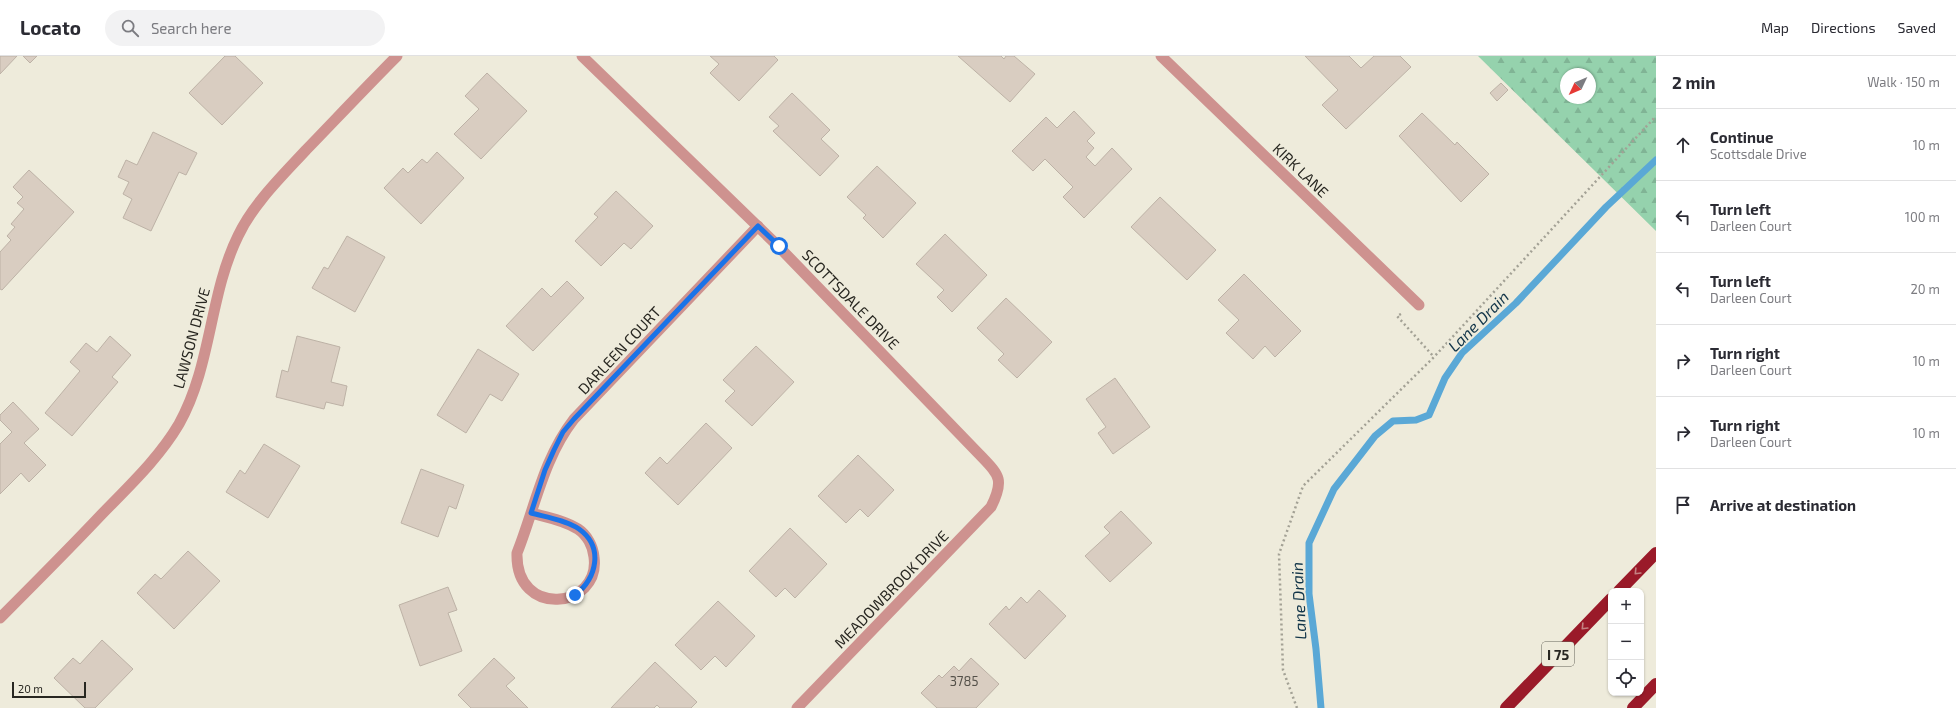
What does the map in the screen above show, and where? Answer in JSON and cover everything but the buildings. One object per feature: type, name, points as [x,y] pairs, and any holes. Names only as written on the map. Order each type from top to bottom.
[{"type":"highway","points":[[1622,588],[1656,553]]},
{"type":"highway","name":"I 75","points":[[1506,708],[1608,602]]},
{"type":"highway","points":[[1633,708],[1656,684]]},
{"type":"street","name":"LAWSON DRIVE","points":[[0,618],[112,504],[168,442],[189,403],[198,381],[220,288],[239,234],[257,207],[284,174],[397,56]]},
{"type":"street","name":"SCOTTSDALE DRIVE","points":[[582,56],[758,226],[979,454],[999,479],[1000,488]]},
{"type":"street","name":"KIRK LANE","points":[[1161,56],[1419,305]]},
{"type":"street","name":"DARLEEN COURT","points":[[531,513],[567,523],[578,529],[588,538],[594,550],[595,563],[592,576],[586,587],[575,595],[564,599],[551,600],[538,596],[528,588],[521,578],[517,566],[517,553],[545,470],[554,450],[563,432],[574,419],[758,226]]},
{"type":"street","name":"MEADOWBROOK DRIVE","points":[[797,708],[991,507],[1000,488]]},
{"type":"path","points":[[1297,708],[1283,670],[1279,554],[1303,486],[1434,357],[1656,116]]},
{"type":"path","points":[[1419,305],[1397,316],[1434,357]]},
{"type":"green space","points":[[1478,56],[1656,56],[1656,231]]},
{"type":"waterway","name":"Lane Drain","points":[[1321,708],[1316,649],[1309,594],[1309,543],[1334,489],[1375,436],[1393,421],[1416,420],[1429,415],[1445,378],[1462,353],[1516,303],[1606,207],[1656,160]]},
{"type":"route","points":[[575,595],[586,587],[592,576],[595,563],[594,550],[588,538],[578,529],[567,523],[531,513],[545,470],[563,432],[638,350],[758,226],[779,246]]}]
